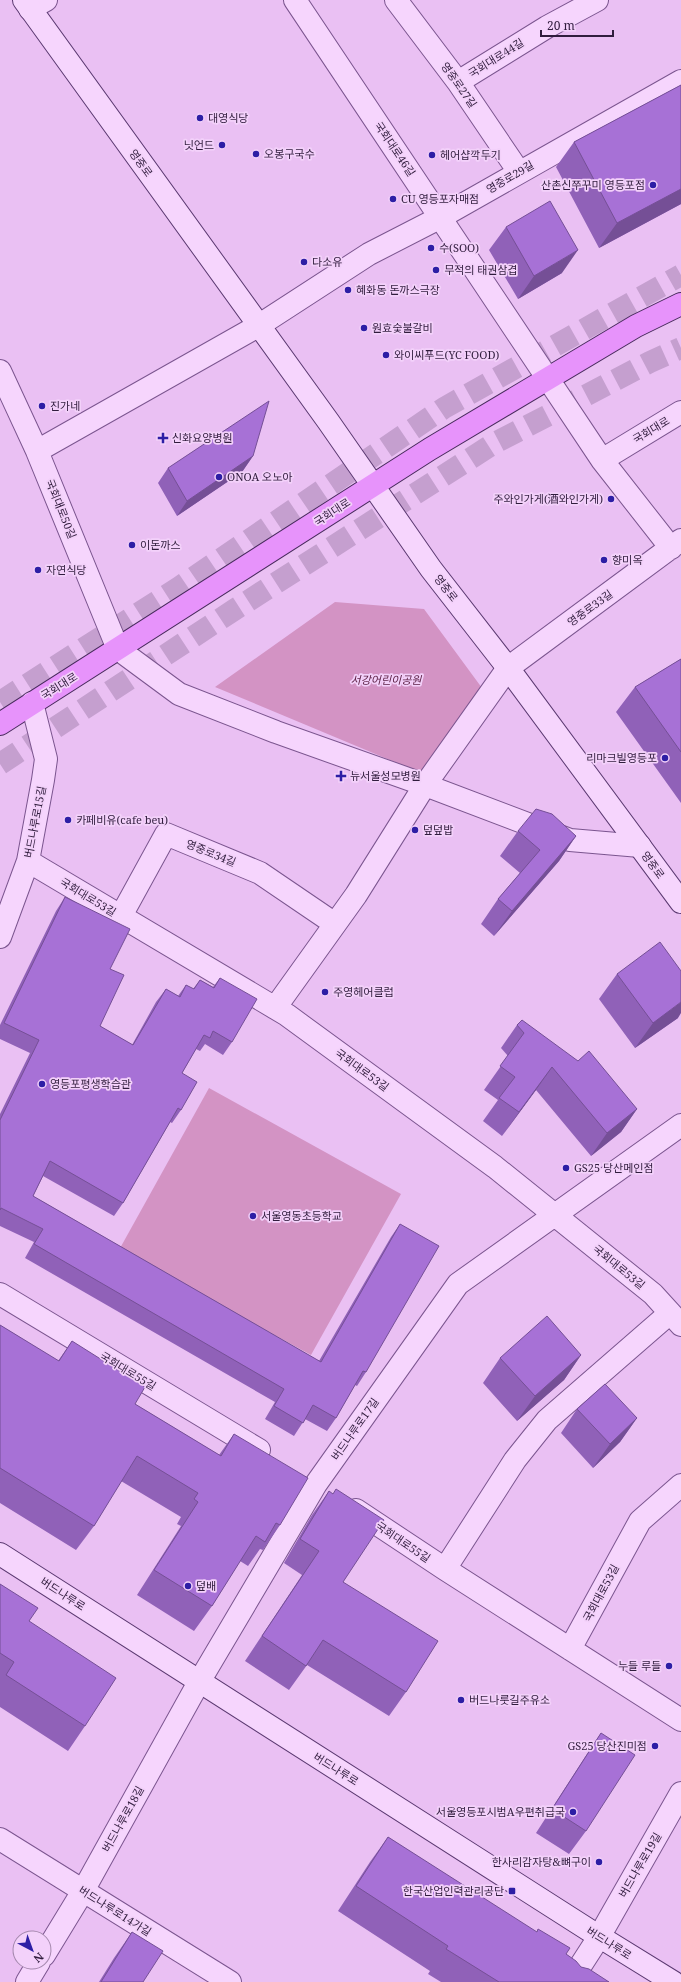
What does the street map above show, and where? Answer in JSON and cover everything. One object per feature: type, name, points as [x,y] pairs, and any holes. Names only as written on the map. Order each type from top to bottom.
[{"type":"main road","name":"국회대로","points":[[0,724],[430,449],[636,326],[681,304]]},
{"type":"street","name":"국회대로46길","points":[[295,0],[549,379]]},
{"type":"street","name":"영중로27길","points":[[396,0],[458,82],[519,172]]},
{"type":"street","name":"국회대로44길","points":[[458,82],[547,27],[597,0]]},
{"type":"street","name":"영중로","points":[[34,3],[258,326],[431,569],[508,668],[681,902]]},
{"type":"street","name":"영중로29길","points":[[258,326],[369,254],[441,217],[681,81]]},
{"type":"street","points":[[37,451],[258,326]]},
{"type":"street","name":"국회대로50길","points":[[0,371],[37,451],[118,649]]},
{"type":"street","points":[[549,379],[602,460]]},
{"type":"street","name":"국회대로","points":[[602,460],[681,412]]},
{"type":"street","name":"영중로33길","points":[[508,668],[676,544],[602,460]]},
{"type":"street","points":[[118,649],[179,694],[276,732],[425,785]]},
{"type":"street","points":[[276,1008],[356,895],[425,785],[508,668]]},
{"type":"street","name":"버드나루로15길","points":[[0,937],[28,861],[46,759],[32,703]]},
{"type":"street","name":"영중로","points":[[425,785],[570,840],[640,846]]},
{"type":"street","name":"영중로34길","points":[[120,916],[166,834],[260,873],[335,924]]},
{"type":"street","name":"국회대로53길","points":[[28,861],[276,1008],[495,1167],[653,1294],[676,1319],[547,1420],[515,1460],[445,1569]]},
{"type":"street","name":"버드나루로17길","points":[[199,1682],[316,1484],[458,1284],[681,1125]]},
{"type":"street","name":"국회대로55길","points":[[0,1294],[276,1460]]},
{"type":"street","name":"국회대로55길","points":[[296,1472],[681,1720]]},
{"type":"street","name":"국회대로53길","points":[[570,1649],[640,1521],[681,1485]]},
{"type":"street","name":"버드나루로","points":[[0,1554],[599,1937],[673,1982]]},
{"type":"street","name":"버드나루로18길","points":[[52,1942],[83,1891],[199,1682]]},
{"type":"street","name":"버드나루로19길","points":[[570,1982],[599,1937],[681,1793]]},
{"type":"street","name":"버드나루로14가길","points":[[0,1839],[230,1982]]},
{"type":"street","points":[[27,1982],[34,1970]]},
{"type":"green space","name":"서강어린이공원","points":[[335,602],[424,609],[482,688],[421,773],[215,687]]},
{"type":"green space","points":[[209,1088],[401,1194],[311,1355],[119,1250]]},
{"type":"building","points":[[681,85],[681,189],[617,223],[574,142]]},
{"type":"building","points":[[550,201],[578,250],[534,276],[506,227]]},
{"type":"building","points":[[269,401],[253,456],[187,501],[168,468]]},
{"type":"building","points":[[681,659],[681,752],[635,687]]},
{"type":"building","points":[[536,809],[552,814],[576,836],[512,911],[498,899],[540,850],[518,831]]},
{"type":"building","points":[[65,897],[130,929],[110,969],[124,975],[100,1026],[133,1045],[166,989],[180,997],[186,985],[194,989],[200,980],[214,988],[220,978],[257,999],[232,1042],[213,1031],[210,1038],[204,1035],[182,1073],[197,1082],[181,1110],[178,1108],[123,1203],[50,1161],[33,1196],[321,1362],[400,1224],[439,1246],[366,1372],[363,1371],[336,1418],[313,1405],[303,1423],[274,1406],[284,1389],[34,1244],[43,1229],[1,1208],[0,1210],[0,1120],[39,1040],[4,1023]]},
{"type":"building","points":[[660,942],[681,971],[681,1002],[653,1023],[617,974]]},
{"type":"building","points":[[522,1020],[578,1061],[589,1051],[637,1109],[607,1133],[552,1067],[519,1112],[499,1098],[515,1077],[500,1066],[524,1033],[517,1025]]},
{"type":"building","points":[[547,1316],[581,1355],[535,1396],[500,1358]]},
{"type":"building","points":[[0,1325],[59,1361],[72,1341],[145,1387],[135,1404],[221,1456],[234,1434],[308,1478],[280,1525],[276,1523],[265,1542],[256,1536],[212,1606],[154,1570],[198,1502],[194,1499],[198,1493],[137,1456],[94,1526],[0,1468]]},
{"type":"building","points":[[605,1384],[637,1418],[610,1444],[577,1409]]},
{"type":"building","points":[[336,1489],[384,1520],[343,1582],[438,1641],[406,1692],[323,1640],[306,1666],[262,1636],[319,1551],[300,1539],[329,1491],[333,1494]]},
{"type":"building","points":[[0,1584],[38,1608],[29,1621],[116,1678],[85,1726],[6,1675],[14,1662],[0,1653]]},
{"type":"building","points":[[601,1733],[635,1755],[586,1831],[552,1809]]},
{"type":"building","points":[[388,1837],[537,1932],[538,1929],[570,1948],[566,1954],[576,1961],[581,1967],[589,1969],[609,1982],[499,1982],[446,1949],[448,1946],[356,1886]]},
{"type":"building","points":[[132,1932],[163,1951],[143,1982],[101,1982]]},
{"type":"tunnel","points":[[0,702],[178,588],[444,408],[681,275]]},
{"type":"tunnel","points":[[0,764],[234,610],[493,444],[650,362],[681,348]]},
{"type":"place","name":"대영식당","points":[[200,118]]},
{"type":"place","name":"닛언드","points":[[222,145]]},
{"type":"place","name":"오봉구국수","points":[[256,154]]},
{"type":"place","name":"헤어샵깍두기","points":[[432,155]]},
{"type":"place","name":"산촌신쭈꾸미 영등포점","points":[[653,185]]},
{"type":"place","name":"CU 영등포자매점","points":[[393,199]]},
{"type":"place","name":"수(SOO)","points":[[431,248]]},
{"type":"place","name":"다소유","points":[[304,262]]},
{"type":"place","name":"무적의 태권삼겹","points":[[436,270]]},
{"type":"place","name":"혜화동 돈까스극장","points":[[348,290]]},
{"type":"place","name":"원효숯불갈비","points":[[364,328]]},
{"type":"place","name":"와이씨푸드(YC FOOD)","points":[[386,355]]},
{"type":"place","name":"진가네","points":[[42,406]]},
{"type":"place","name":"신화요양병원","points":[[163,438]]},
{"type":"place","name":"ONOA 오노아","points":[[219,477]]},
{"type":"place","name":"주와인가게(酒와인가게)","points":[[611,499]]},
{"type":"place","name":"이돈까스","points":[[132,545]]},
{"type":"place","name":"향미옥","points":[[604,560]]},
{"type":"place","name":"자연식당","points":[[38,570]]},
{"type":"place","name":"리마크빌영등포","points":[[665,758]]},
{"type":"place","name":"뉴서울성모병원","points":[[341,776]]},
{"type":"place","name":"카페비유(cafe beu)","points":[[68,820]]},
{"type":"place","name":"덮덮밥","points":[[415,830]]},
{"type":"place","name":"주영헤어클럽","points":[[325,992]]},
{"type":"place","name":"영등포평생학습관","points":[[42,1084]]},
{"type":"place","name":"GS25 당산메인점","points":[[566,1168]]},
{"type":"place","name":"서울영동초등학교","points":[[253,1216]]},
{"type":"place","name":"덮배","points":[[188,1586]]},
{"type":"place","name":"누들 루들","points":[[669,1666]]},
{"type":"place","name":"버드나룻길주유소","points":[[461,1700]]},
{"type":"place","name":"GS25 당산진미점","points":[[655,1746]]},
{"type":"place","name":"서울영등포시범A우편취급국","points":[[573,1812]]},
{"type":"place","name":"한사리감자탕&뼈구이","points":[[599,1862]]},
{"type":"place","name":"한국산업인력관리공단","points":[[512,1891]]}]
